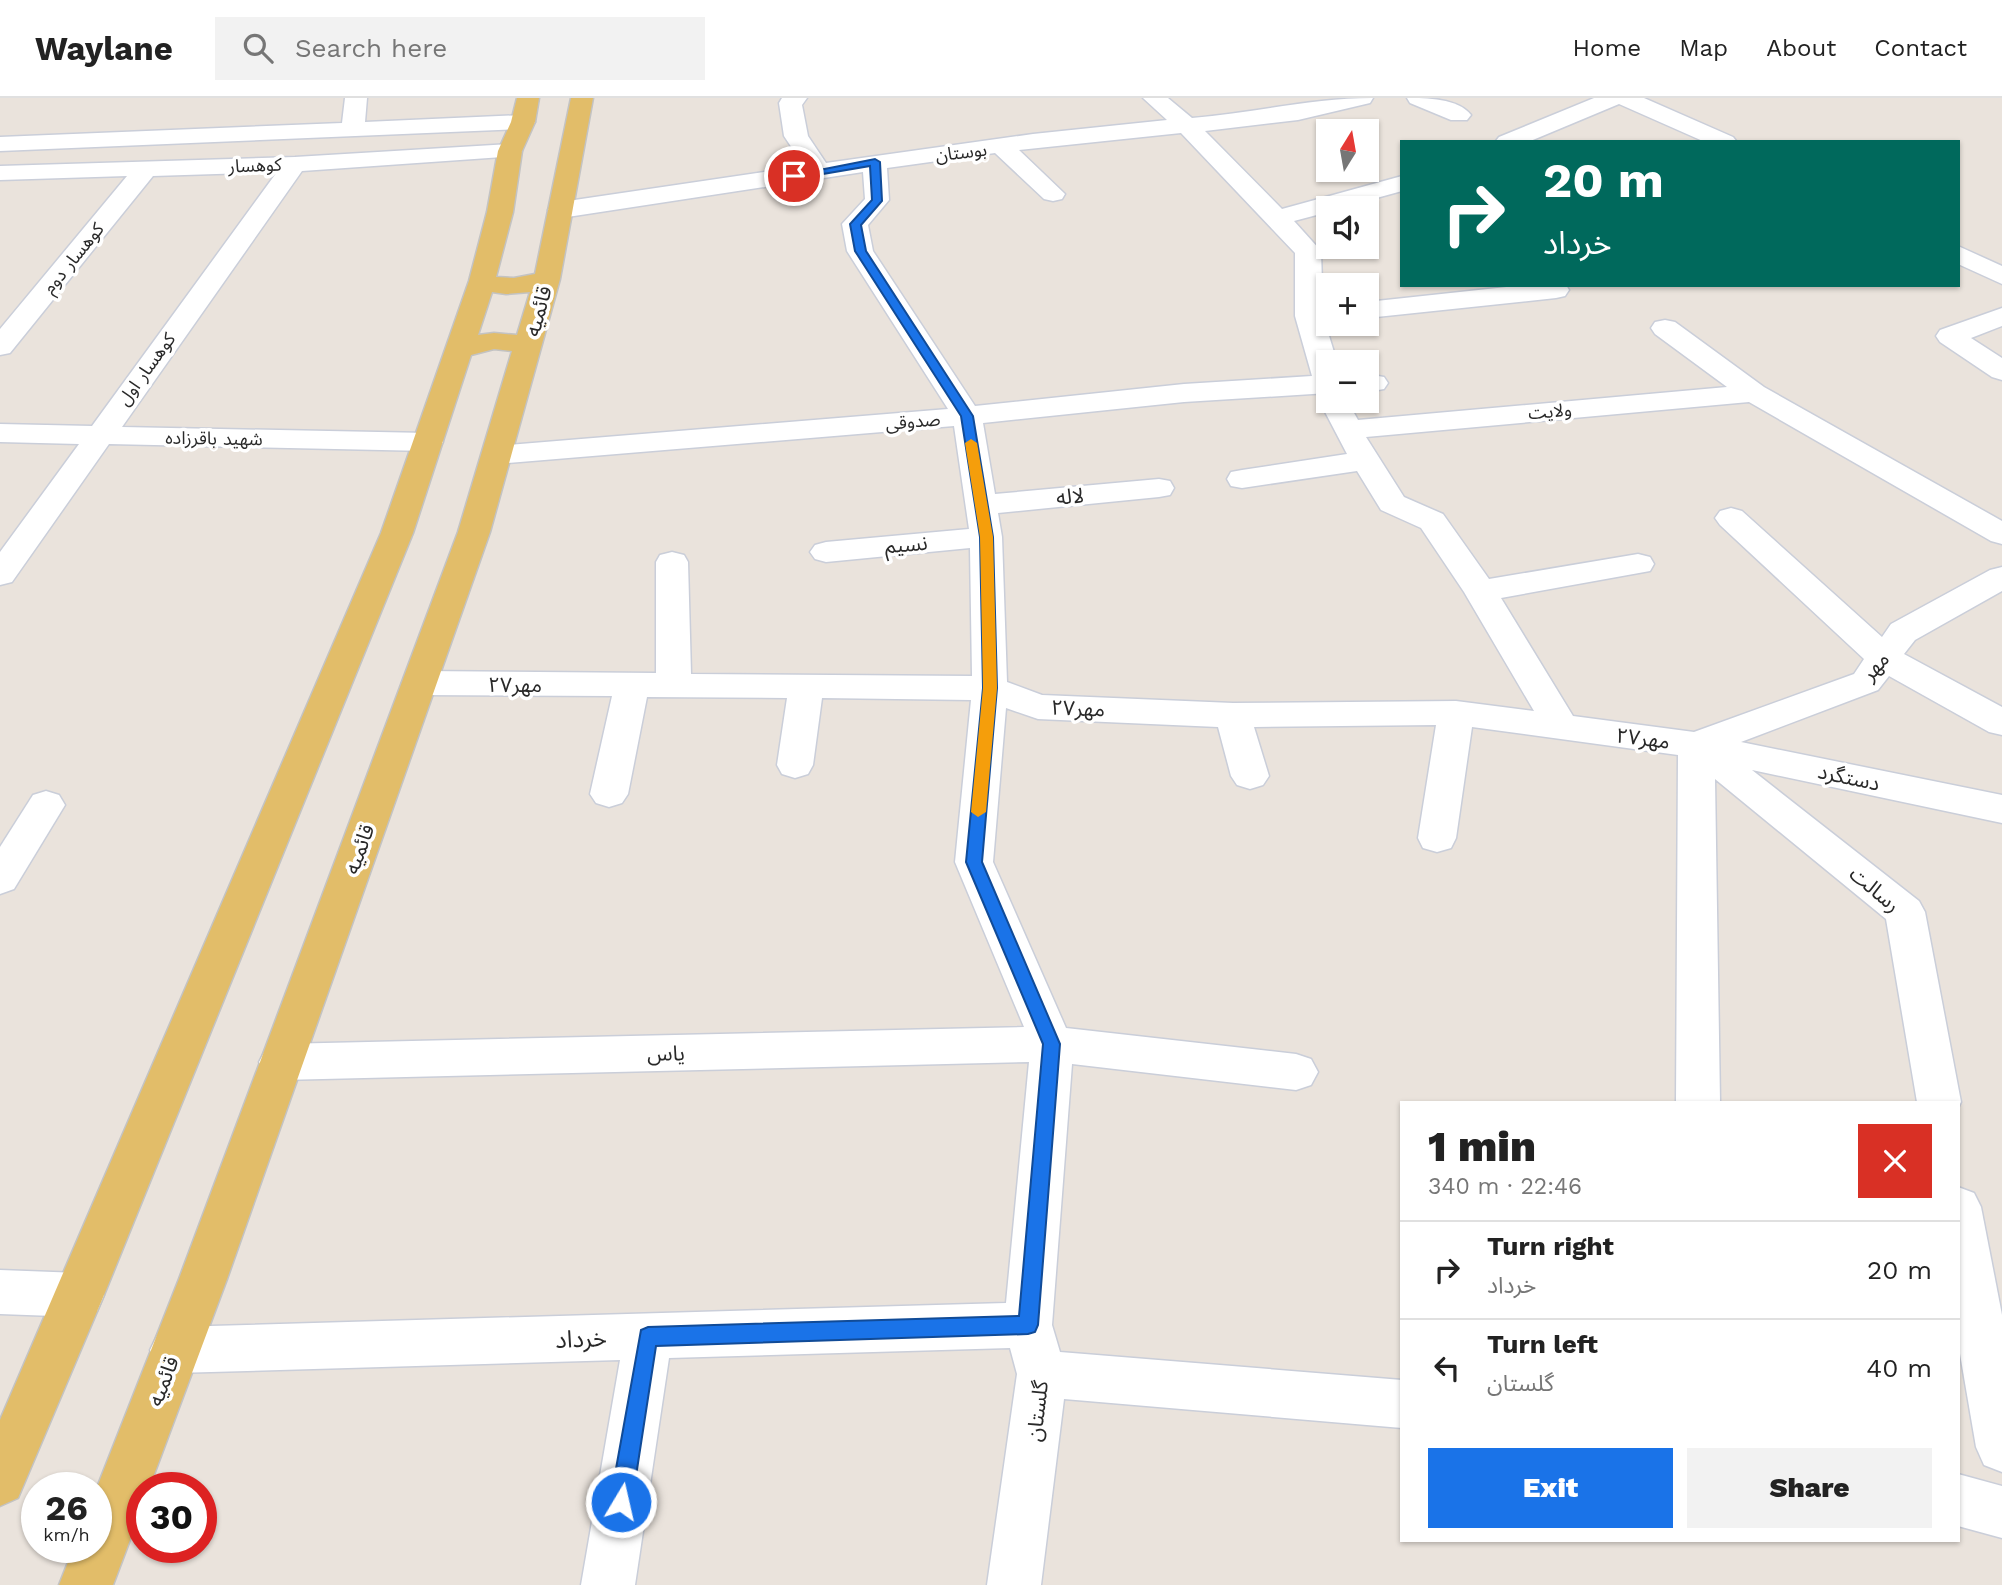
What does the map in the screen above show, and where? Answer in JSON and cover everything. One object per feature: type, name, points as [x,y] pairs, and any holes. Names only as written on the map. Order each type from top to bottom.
[{"type":"main road","name":"قائمیه","points":[[86,1585],[175,1350],[474,533],[547,279],[582,98]]},
{"type":"main road","points":[[0,1480],[80,1295],[397,533],[482,281],[520,124]]},
{"type":"main road","points":[[482,281],[506,287],[534,284],[547,279]]},
{"type":"main road","points":[[461,349],[497,340],[528,347]]},
{"type":"street","points":[[353,130],[356,98]]},
{"type":"street","points":[[796,98],[790,103],[796,136],[820,172]]},
{"type":"street","points":[[1154,98],[1188,125],[1308,251],[1316,298]]},
{"type":"street","points":[[1261,98],[1286,116]]},
{"type":"street","name":"بوستان","points":[[561,210],[875,162],[1286,116],[1362,98]]},
{"type":"street","points":[[1419,98],[1459,115]]},
{"type":"street","points":[[1512,140],[1614,98]]},
{"type":"street","points":[[1625,98],[1720,140]]},
{"type":"street","points":[[0,144],[520,124]]},
{"type":"street","name":"کوهسار","points":[[1,174],[295,164],[520,124]]},
{"type":"street","points":[[1002,147],[1053,194]]},
{"type":"street","name":"گلستان","points":[[875,162],[877,201],[855,224],[860,251],[967,416],[984,521],[990,688],[974,862],[1052,1044],[1028,1325],[1042,1374],[1014,1585]]},
{"type":"street","name":"کوهسار اول","points":[[0,575],[295,164]]},
{"type":"street","name":"کوهسار دوم","points":[[0,347],[146,169]]},
{"type":"street","points":[[1278,218],[1400,184]]},
{"type":"street","points":[[1960,255],[2002,276]]},
{"type":"street","points":[[1379,309],[1556,290]]},
{"type":"street","points":[[2002,316],[1950,336],[2002,371]]},
{"type":"street","points":[[1665,328],[1754,393],[2002,534]]},
{"type":"street","name":"صدوقی","points":[[497,455],[967,416],[1184,393],[1316,384]]},
{"type":"street","name":"ولایت","points":[[1341,415],[1754,393]]},
{"type":"street","points":[[1341,415],[1392,503],[1432,521],[1480,591],[1563,729]]},
{"type":"street","name":"شهید باقرزاده","points":[[0,433],[428,442]]},
{"type":"street","points":[[1242,479],[1366,460]]},
{"type":"street","name":"لاله","points":[[984,521],[1159,488]]},
{"type":"street","points":[[1731,518],[1884,658],[2002,723]]},
{"type":"street","name":"نسیم","points":[[826,552],[984,521]]},
{"type":"street","points":[[672,562],[674,685]]},
{"type":"street","points":[[1480,591],[1638,564]]},
{"type":"street","name":"مهر","points":[[1696,745],[1866,682],[1903,632],[2002,577]]},
{"type":"street","name":"مهر۲۷","points":[[420,683],[990,688],[1038,707],[1233,715],[1455,713],[1696,745]]},
{"type":"street","points":[[609,794],[632,685]]},
{"type":"street","points":[[795,765],[806,686]]},
{"type":"street","points":[[1437,838],[1455,713]]},
{"type":"street","points":[[1233,715],[1250,776]]},
{"type":"street","points":[[1696,745],[1698,1101]]},
{"type":"street","name":"دستگرد","points":[[1696,745],[2002,809]]},
{"type":"street","name":"رسالت","points":[[1696,745],[1905,912],[1939,1101]]},
{"type":"street","points":[[0,879],[46,805]]},
{"type":"street","name":"یاس","points":[[281,1062],[1052,1044],[1296,1072]]},
{"type":"street","points":[[1960,1218],[2002,1447]]},
{"type":"street","points":[[0,1292],[80,1295]]},
{"type":"street","name":"خرداد","points":[[175,1350],[1028,1325]]},
{"type":"street","points":[[608,1585],[648,1337]]},
{"type":"street","points":[[1042,1374],[1400,1404]]},
{"type":"street","points":[[1960,1501],[2002,1512]]},
{"type":"slow traffic","points":[[971,443],[986,537],[990,688],[978,812]]},
{"type":"route","points":[[621,1502],[648,1337],[1028,1325],[1052,1044],[974,862],[990,688],[986,537],[967,416],[860,251],[855,224],[877,201],[875,162],[794,176]]}]
